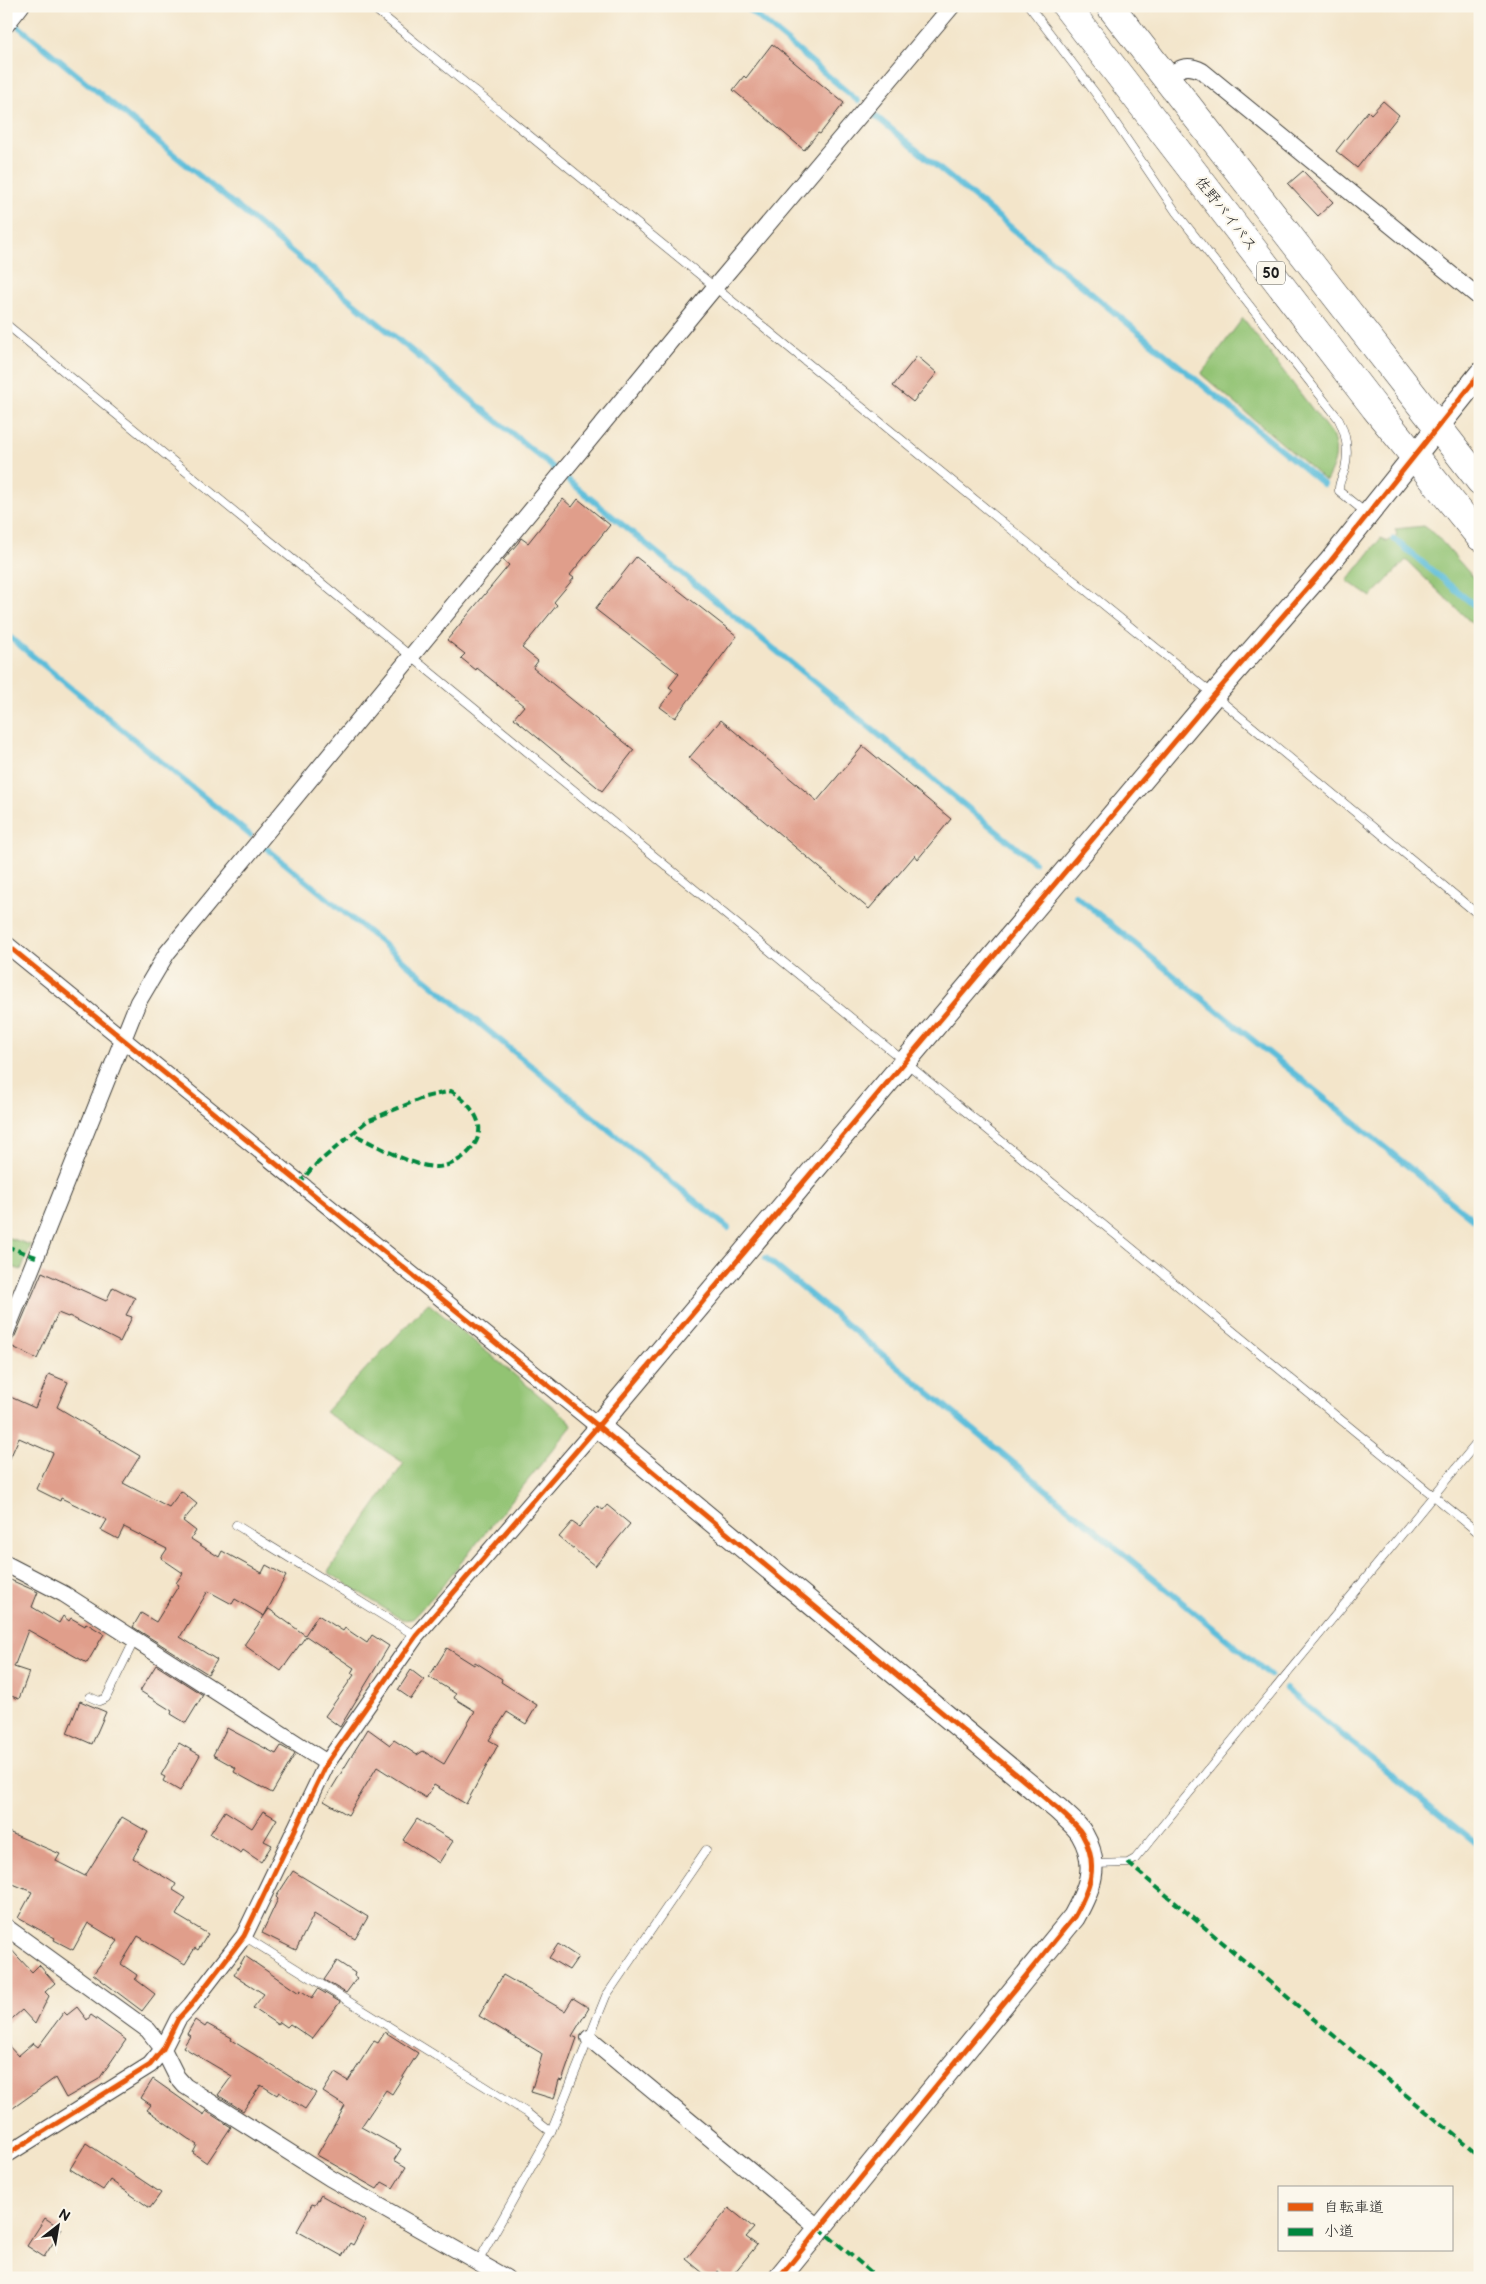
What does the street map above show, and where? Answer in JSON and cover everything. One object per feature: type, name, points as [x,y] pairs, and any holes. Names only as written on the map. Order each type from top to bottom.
[{"type":"highway","name":"佐野バイパス","points":[[1066,6],[1375,408],[1480,537]]},
{"type":"highway","name":"50","points":[[1110,6],[1480,481]]},
{"type":"street","points":[[6,25],[21,6]]},
{"type":"street","points":[[6,1332],[138,1002],[167,953],[715,287],[952,6]]},
{"type":"street","points":[[1166,76],[1183,66],[1192,66],[1202,71],[1480,298]]},
{"type":"street","points":[[6,2155],[150,2065],[163,2049],[178,2019],[192,2005],[244,1936],[327,1763],[416,1636],[598,1426],[1214,694],[1323,569],[1480,374]]},
{"type":"street","points":[[6,944],[598,1426],[1058,1808],[1082,1832],[1093,1864],[1086,1895],[1074,1917],[779,2278]]},
{"type":"street","points":[[6,1564],[64,1594],[327,1763]]},
{"type":"street","points":[[6,1927],[148,2030],[163,2049],[177,2077],[185,2086],[330,2178],[506,2278]]},
{"type":"street","points":[[589,2038],[819,2228]]},
{"type":"lane","points":[[371,6],[1214,694],[1480,916]]},
{"type":"lane","points":[[1030,6],[1096,94],[1176,212],[1338,418],[1345,431],[1346,445],[1345,468],[1338,486],[1339,491],[1367,514]]},
{"type":"lane","points":[[6,324],[1480,1534]]},
{"type":"lane","points":[[1093,1864],[1128,1863],[1135,1859],[1480,1439]]},
{"type":"lane","points":[[236,1525],[416,1636]]},
{"type":"lane","points":[[90,1698],[99,1701],[106,1698],[135,1639]]},
{"type":"lane","points":[[478,2262],[551,2132],[606,1996],[706,1850]]},
{"type":"lane","points":[[244,1936],[526,2112],[551,2132]]},
{"type":"green space","points":[[1243,318],[1332,435],[1336,453],[1332,469],[1326,481],[1201,374]]},
{"type":"green space","points":[[1424,526],[1435,534],[1480,585],[1480,631],[1406,560],[1371,597],[1347,581],[1381,538],[1387,542],[1397,535],[1395,529]]},
{"type":"green space","points":[[6,1237],[31,1245],[21,1270],[6,1265]]},
{"type":"green space","points":[[428,1303],[569,1420],[572,1426],[438,1591],[412,1619],[402,1620],[328,1572],[404,1463],[325,1412]]},
{"type":"building","points":[[772,44],[844,103],[820,134],[818,133],[804,150],[733,90],[744,76],[746,78]]},
{"type":"building","points":[[1383,101],[1399,115],[1357,168],[1336,151],[1368,111],[1371,114]]},
{"type":"building","points":[[1303,171],[1333,202],[1318,216],[1288,184]]},
{"type":"building","points":[[917,356],[937,373],[913,402],[893,386]]},
{"type":"building","points":[[563,499],[572,507],[578,499],[610,525],[570,575],[574,578],[554,602],[557,605],[522,648],[538,661],[533,668],[634,750],[602,791],[514,718],[524,706],[477,668],[476,670],[461,658],[465,654],[447,640],[509,565],[503,560],[521,538],[528,543]]},
{"type":"building","points":[[636,557],[737,636],[675,718],[660,707],[673,690],[669,687],[679,674],[595,609]]},
{"type":"building","points":[[721,720],[817,801],[863,746],[951,819],[918,859],[915,855],[869,909],[689,758]]},
{"type":"building","points":[[42,1272],[106,1301],[113,1287],[135,1298],[126,1315],[132,1317],[120,1342],[69,1316],[58,1313],[37,1359],[9,1345],[15,1336]]},
{"type":"building","points":[[49,1374],[68,1382],[57,1407],[140,1456],[123,1483],[169,1507],[181,1491],[197,1504],[183,1521],[196,1531],[191,1539],[219,1557],[222,1551],[262,1573],[266,1565],[286,1576],[264,1616],[235,1599],[232,1604],[208,1591],[180,1637],[217,1660],[208,1674],[133,1627],[141,1613],[156,1622],[179,1585],[176,1583],[183,1573],[161,1558],[167,1549],[124,1527],[118,1539],[101,1530],[107,1520],[61,1498],[60,1501],[36,1489],[53,1453],[19,1438],[6,1467],[6,1395],[35,1408]]},
{"type":"building","points":[[607,1505],[630,1524],[595,1566],[559,1537],[572,1522],[579,1527],[597,1506],[603,1510]]},
{"type":"building","points":[[6,1578],[38,1592],[32,1607],[59,1623],[63,1616],[69,1621],[71,1618],[85,1626],[86,1623],[104,1634],[87,1663],[28,1630],[14,1667],[29,1672],[19,1699],[6,1694]]},
{"type":"building","points":[[269,1609],[305,1635],[318,1615],[343,1631],[345,1628],[367,1643],[372,1635],[389,1646],[340,1727],[325,1716],[354,1675],[351,1673],[354,1668],[306,1636],[281,1671],[244,1645]]},
{"type":"building","points":[[447,1648],[474,1665],[475,1662],[502,1679],[501,1682],[537,1705],[526,1724],[507,1712],[489,1740],[498,1745],[466,1804],[434,1785],[426,1798],[377,1767],[348,1815],[324,1801],[368,1729],[390,1745],[394,1740],[417,1755],[423,1751],[444,1764],[475,1711],[454,1698],[456,1694],[429,1677]]},
{"type":"building","points":[[156,1665],[203,1695],[186,1723],[171,1714],[172,1711],[140,1691]]},
{"type":"building","points":[[411,1670],[424,1680],[411,1699],[398,1690]]},
{"type":"building","points":[[80,1701],[106,1712],[92,1744],[67,1733]]},
{"type":"building","points":[[227,1728],[276,1754],[281,1746],[295,1754],[272,1793],[234,1772],[236,1768],[213,1755]]},
{"type":"building","points":[[179,1743],[200,1755],[180,1791],[163,1781],[165,1777],[161,1775]]},
{"type":"building","points":[[225,1811],[252,1828],[263,1811],[277,1819],[264,1841],[272,1845],[261,1862],[243,1850],[241,1853],[210,1834]]},
{"type":"building","points":[[122,1817],[148,1832],[133,1858],[176,1884],[173,1890],[186,1898],[176,1915],[208,1934],[198,1950],[195,1948],[185,1964],[138,1936],[121,1964],[137,1975],[135,1979],[155,1994],[142,2011],[93,1974],[118,1941],[88,1923],[73,1950],[54,1940],[55,1938],[18,1918],[32,1892],[6,1881],[6,1831],[60,1854],[56,1861],[85,1876]]},
{"type":"building","points":[[417,1819],[453,1841],[439,1863],[403,1840]]},
{"type":"building","points":[[293,1871],[368,1917],[355,1939],[314,1914],[296,1950],[262,1933],[278,1899],[276,1897]]},
{"type":"building","points":[[6,1944],[32,1972],[39,1965],[55,1983],[45,1992],[49,1996],[35,2024],[22,2010],[6,2024]]},
{"type":"building","points":[[558,1944],[578,1957],[569,1970],[549,1958]]},
{"type":"building","points":[[245,1956],[299,1993],[300,1990],[312,1998],[318,1989],[340,2002],[312,2039],[290,2024],[287,2027],[280,2022],[278,2025],[253,2008],[264,1994],[234,1975]]},
{"type":"building","points":[[337,1961],[355,1973],[354,1976],[357,1978],[346,1993],[324,1980]]},
{"type":"building","points":[[503,1975],[565,2011],[573,1998],[589,2008],[572,2036],[577,2038],[562,2081],[559,2080],[554,2099],[531,2092],[541,2053],[479,2016]]},
{"type":"building","points":[[77,2007],[87,2020],[91,2015],[126,2040],[99,2079],[66,2098],[55,2078],[6,2113],[6,2043],[18,2056],[33,2043],[38,2047],[64,2012],[67,2015]]},
{"type":"building","points":[[195,2020],[205,2027],[207,2024],[232,2038],[231,2040],[316,2093],[305,2109],[279,2092],[277,2095],[261,2085],[243,2111],[218,2095],[232,2076],[183,2047],[190,2036],[187,2034]]},
{"type":"building","points":[[385,2032],[418,2053],[392,2094],[386,2090],[361,2127],[401,2149],[394,2160],[406,2167],[393,2188],[382,2182],[377,2189],[317,2155],[345,2106],[323,2092],[335,2073],[348,2081],[374,2041],[378,2043]]},
{"type":"building","points":[[153,2079],[204,2115],[206,2111],[231,2127],[207,2163],[193,2153],[197,2145],[147,2110],[151,2105],[141,2098]]},
{"type":"building","points":[[86,2143],[161,2193],[150,2208],[110,2180],[103,2190],[70,2169]]},
{"type":"building","points":[[321,2195],[366,2221],[353,2245],[350,2243],[342,2256],[297,2231],[312,2204],[315,2205]]},
{"type":"building","points":[[729,2208],[754,2228],[746,2237],[757,2245],[730,2278],[726,2278],[718,2271],[713,2278],[709,2278],[686,2259]]},
{"type":"building","points":[[45,2218],[62,2229],[44,2257],[27,2246]]},
{"type":"waterway","points":[[745,6],[858,101]]},
{"type":"waterway","points":[[18,26],[555,469]]},
{"type":"waterway","points":[[873,114],[1323,484]]},
{"type":"waterway","points":[[568,480],[1034,862]]},
{"type":"waterway","points":[[1394,539],[1480,610]]},
{"type":"waterway","points":[[6,634],[250,835]]},
{"type":"waterway","points":[[265,847],[728,1228]]},
{"type":"waterway","points":[[1075,895],[1480,1225]]},
{"type":"waterway","points":[[766,1258],[1270,1675]]},
{"type":"waterway","points":[[1286,1689],[1480,1847]]},
{"type":"marked path","points":[[299,1184],[312,1168],[367,1121],[425,1097],[451,1091],[468,1105],[479,1125],[477,1141],[467,1154],[452,1163],[437,1167],[405,1159],[352,1134]]},
{"type":"marked path","points":[[6,1246],[36,1257]]},
{"type":"marked path","points":[[1128,1863],[1480,2156]]},
{"type":"marked path","points":[[819,2228],[878,2278]]},
{"type":"cycle path","points":[[6,2155],[150,2065],[163,2049],[178,2019],[244,1936],[327,1763],[416,1636],[598,1426],[1214,695],[1329,563],[1480,374]]},
{"type":"cycle path","points":[[6,944],[598,1426],[1058,1809],[1082,1834],[1091,1856],[1092,1866],[1085,1896],[1074,1917],[779,2278]]}]
